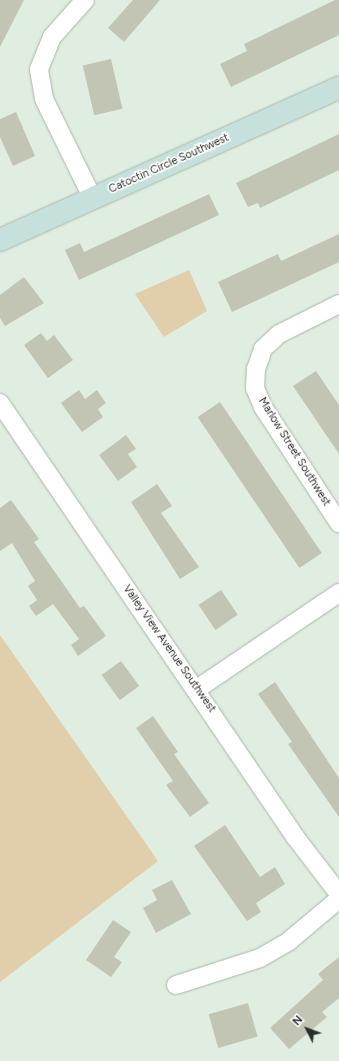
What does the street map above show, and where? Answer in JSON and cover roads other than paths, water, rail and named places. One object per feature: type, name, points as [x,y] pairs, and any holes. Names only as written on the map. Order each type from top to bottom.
[{"type":"main road","name":"Catoctin Circle Southwest","points":[[0,240],[339,88]]},
{"type":"street","points":[[85,0],[52,37],[39,70],[44,99],[93,198]]},
{"type":"street","name":"Marlow Street Southwest","points":[[339,304],[279,334],[263,348],[256,369],[255,388],[263,407],[339,523]]},
{"type":"street","name":"Valley View Avenue Southwest","points":[[0,403],[197,689],[296,838],[339,894]]},
{"type":"street","points":[[197,689],[339,593]]},
{"type":"street","points":[[176,985],[260,958],[289,941],[339,900]]}]
